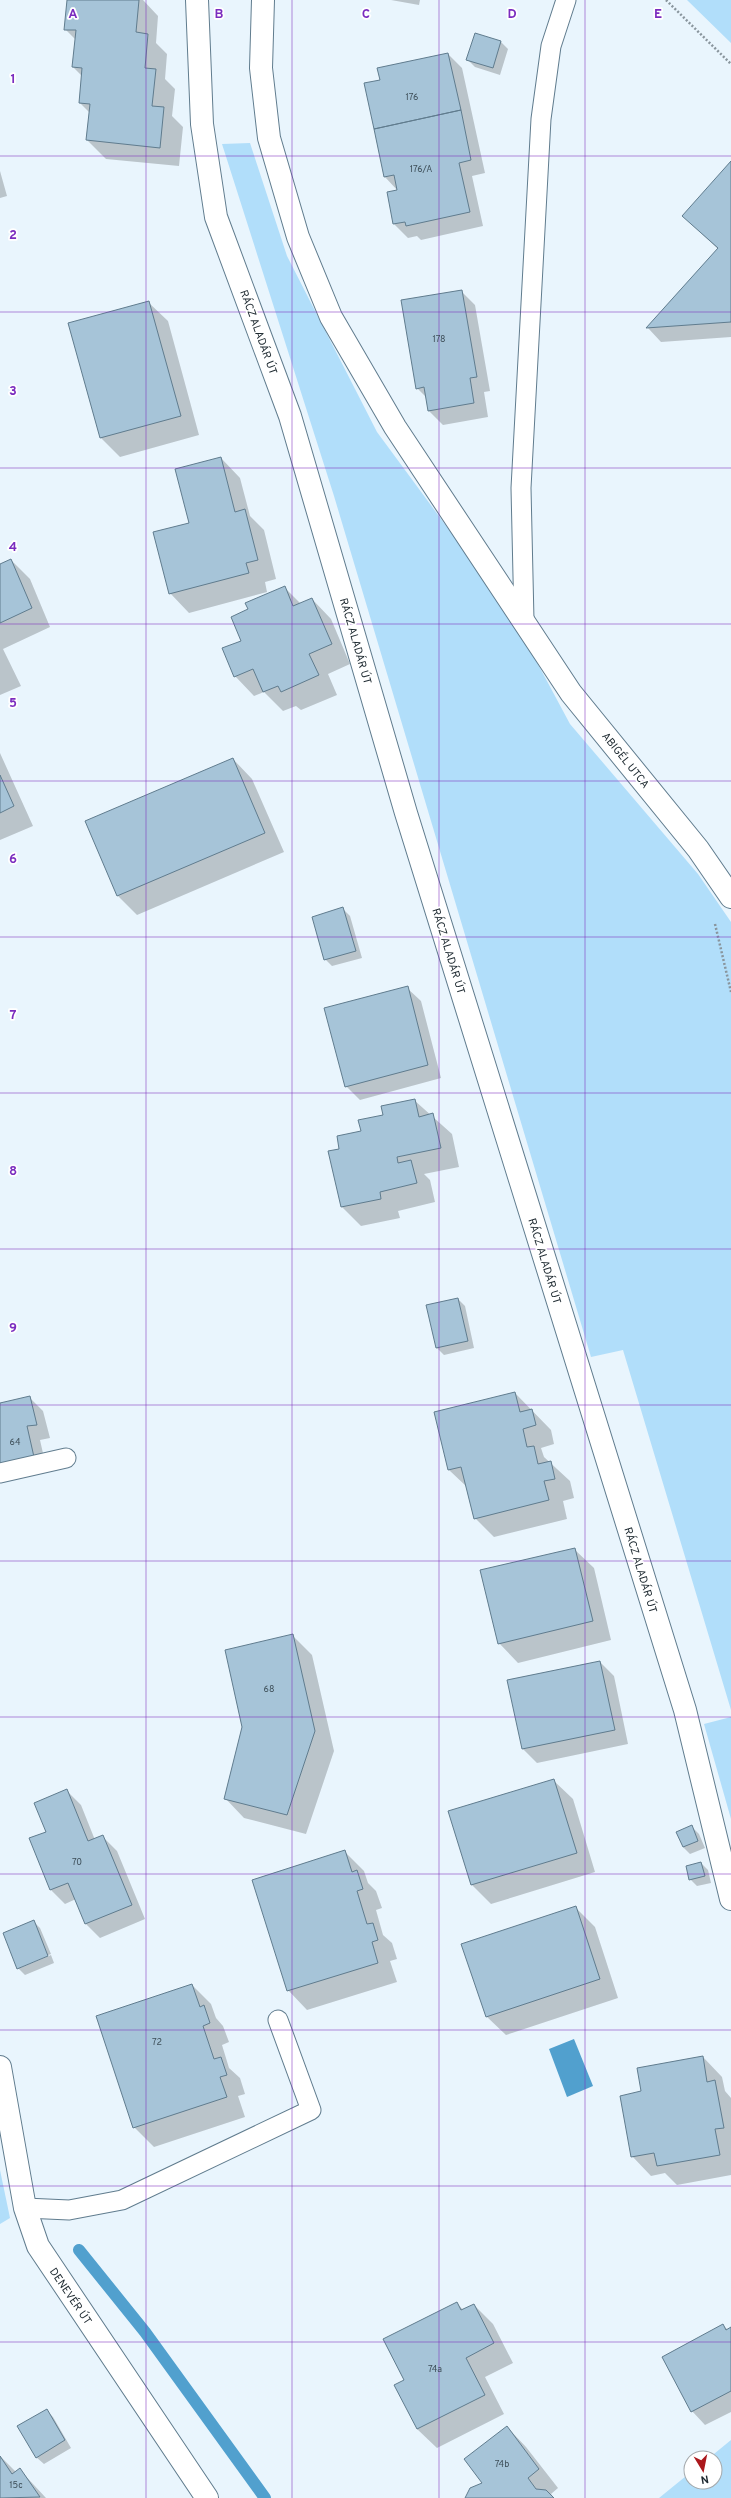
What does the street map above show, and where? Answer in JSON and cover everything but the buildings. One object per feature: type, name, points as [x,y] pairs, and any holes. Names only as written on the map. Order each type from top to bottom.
[{"type":"street","name":"RÁCZ ALADÁR ÚT","points":[[197,0],[202,124],[216,218],[290,416],[406,813],[685,1710],[731,1899]]},
{"type":"street","points":[[263,0],[262,68],[269,138],[298,237],[331,317],[395,427],[524,620]]},
{"type":"street","name":"ABIGÉL UTCA","points":[[524,620],[571,693],[698,849],[731,897]]},
{"type":"street","name":"DENEVÉR ÚT","points":[[0,2067],[25,2208],[38,2246],[208,2498]]},
{"type":"lane","points":[[524,620],[521,488],[540,119],[551,46],[566,0]]},
{"type":"lane","points":[[0,1473],[66,1458]]},
{"type":"lane","points":[[25,2208],[69,2210],[122,2200],[311,2110],[278,2020]]},
{"type":"path","points":[[666,0],[731,64]]},
{"type":"shaded area","points":[[687,0],[731,0],[731,43]]},
{"type":"shaded area","points":[[250,143],[287,256],[377,432],[511,614],[570,724],[698,874],[731,922],[731,1710],[623,1350],[591,1357],[334,496],[222,144]]},
{"type":"shaded area","points":[[731,1717],[731,1819],[704,1724]]},
{"type":"shaded area","points":[[574,2039],[593,2086],[567,2097],[549,2049]]},
{"type":"shaded area","points":[[0,2170],[10,2218],[0,2224]]},
{"type":"shaded area","points":[[731,2440],[731,2498],[659,2498],[683,2478],[683,2490],[723,2490],[723,2450],[719,2450]]},
{"type":"waterway","points":[[79,2250],[145,2332],[265,2498]]}]
